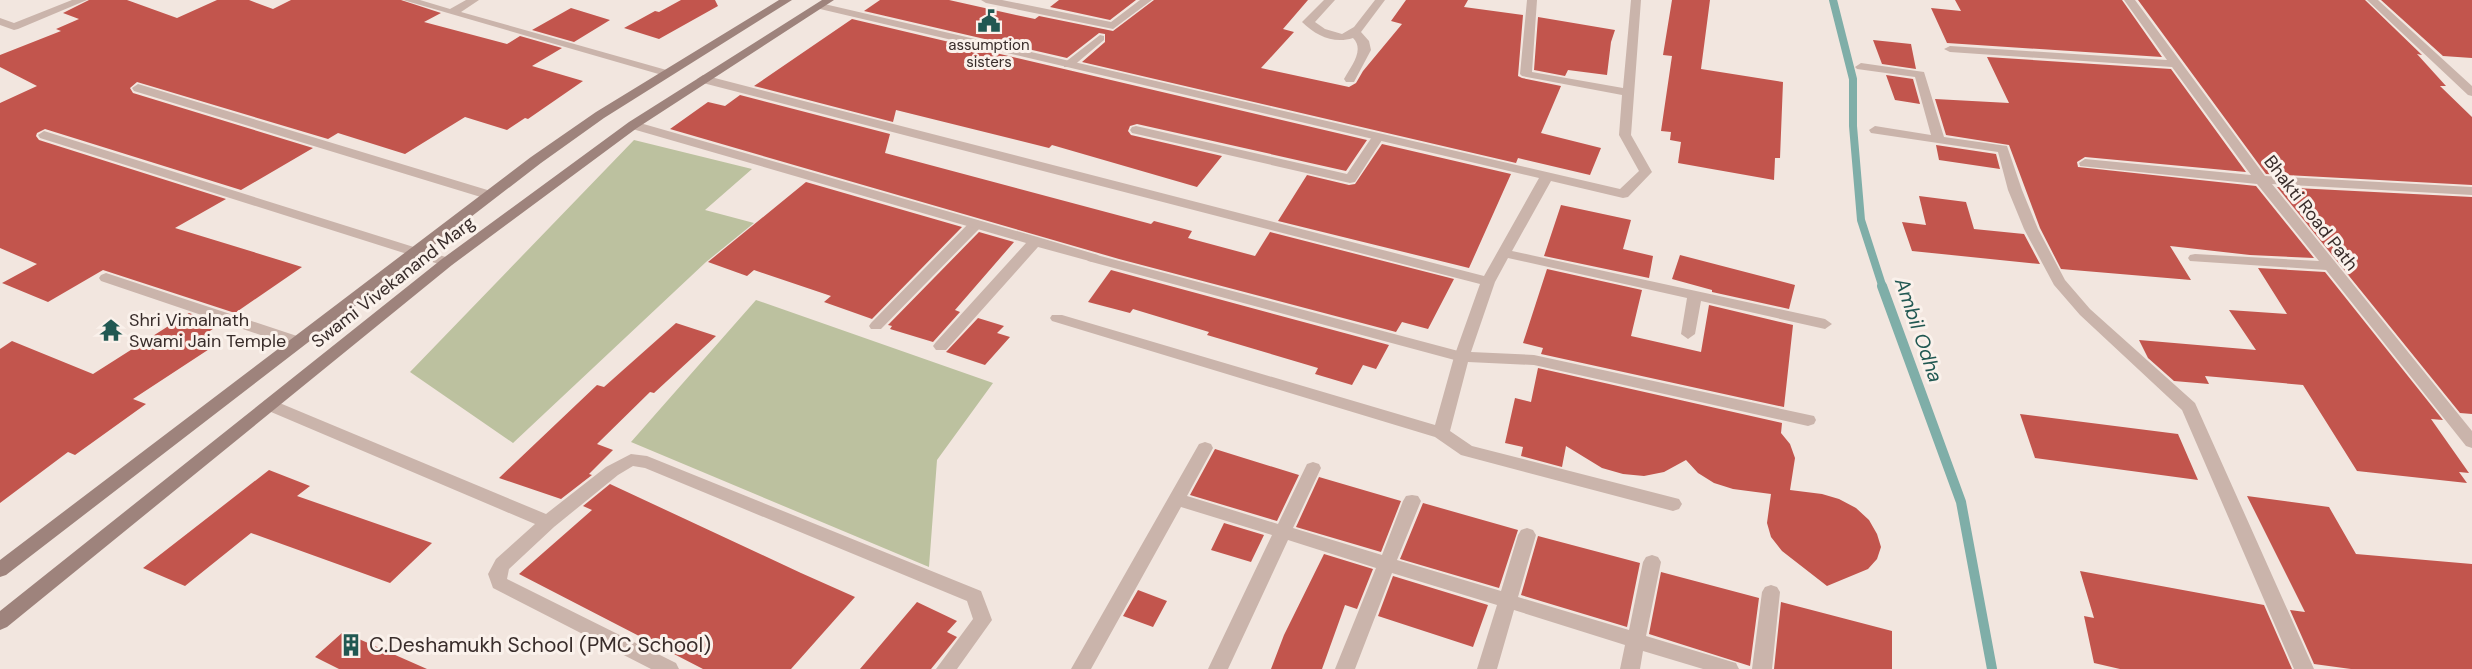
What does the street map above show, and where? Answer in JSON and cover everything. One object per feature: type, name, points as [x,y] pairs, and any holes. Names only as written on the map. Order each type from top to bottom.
[{"type":"main road","name":"Swami Vivekanand Marg","points":[[2,566],[489,195],[600,115],[787,0]]},
{"type":"main road","name":"Swami Vivekanand Marg","points":[[0,622],[447,262],[633,125],[824,3]]},
{"type":"street","points":[[0,21],[14,27],[82,0]]},
{"type":"street","points":[[408,0],[666,73]]},
{"type":"street","points":[[452,12],[474,0]]},
{"type":"street","points":[[986,0],[1113,26],[1147,0]]},
{"type":"street","points":[[1330,0],[1308,22],[1330,35],[1347,37],[1356,34],[1380,0]]},
{"type":"street","points":[[1532,0],[1526,74],[1628,92]]},
{"type":"street","points":[[824,3],[1068,65],[1623,194],[1646,172],[1625,135],[1636,0]]},
{"type":"street","name":"Bhakti Road Path","points":[[2129,0],[2261,180],[2472,442]]},
{"type":"street","points":[[2372,0],[2472,92]]},
{"type":"street","points":[[1350,79],[1365,50],[1363,41],[1356,34]]},
{"type":"street","points":[[1068,65],[1100,38]]},
{"type":"street","points":[[1950,49],[2176,64]]},
{"type":"street","points":[[1861,67],[1920,74],[1939,140]]},
{"type":"street","points":[[703,79],[1488,282]]},
{"type":"street","points":[[138,88],[489,195]]},
{"type":"street","points":[[633,125],[1093,258],[1462,357],[1534,360],[1808,420]]},
{"type":"street","points":[[1136,130],[1350,179],[1378,137]]},
{"type":"street","points":[[1875,130],[2003,149],[2015,190],[2031,229],[2059,282],[2085,312],[2189,407],[2304,669]]},
{"type":"street","points":[[44,135],[447,262]]},
{"type":"street","points":[[2085,163],[2261,180],[2472,191]]},
{"type":"street","points":[[1441,433],[1462,357],[1488,282],[1547,176]]},
{"type":"street","points":[[876,326],[976,224]]},
{"type":"street","points":[[941,346],[1036,241]]},
{"type":"street","points":[[1503,254],[1825,324]]},
{"type":"street","points":[[2195,258],[2330,266]]},
{"type":"street","points":[[106,278],[298,342]]},
{"type":"street","points":[[1688,334],[1695,296]]},
{"type":"street","points":[[1057,318],[1441,433],[1467,450],[1672,504]]},
{"type":"street","points":[[270,405],[548,522]]},
{"type":"street","points":[[1081,669],[1204,448]]},
{"type":"street","points":[[669,669],[498,583],[497,574],[502,564],[548,522],[612,471],[631,460],[647,462],[975,596],[983,620],[946,669]]},
{"type":"street","points":[[1218,669],[1313,468]]},
{"type":"street","points":[[1176,500],[1729,669]]},
{"type":"street","points":[[1345,669],[1412,501]]},
{"type":"street","points":[[1487,669],[1527,535]]},
{"type":"street","points":[[1630,669],[1652,562]]},
{"type":"street","points":[[1762,669],[1770,592]]},
{"type":"green space","points":[[634,140],[752,169],[705,210],[754,223],[706,262],[513,443],[410,372]]},
{"type":"green space","points":[[756,300],[993,383],[937,460],[929,567],[631,442]]},
{"type":"building","points":[[89,0],[127,0],[177,18],[217,0],[249,0],[273,9],[291,0],[401,0],[441,13],[424,22],[507,44],[520,36],[562,48],[532,66],[583,81],[528,119],[525,118],[507,130],[465,117],[405,154],[338,133],[328,139],[137,82],[130,88],[133,93],[313,148],[241,190],[45,129],[36,136],[39,140],[226,199],[175,228],[302,267],[235,313],[103,270],[48,302],[2,283],[37,264],[0,248],[0,103],[37,86],[0,67],[0,55],[61,31],[56,29],[79,19],[63,13]]},
{"type":"building","points":[[681,0],[715,0],[718,6],[659,39],[624,28],[655,11],[659,12]]},
{"type":"building","points":[[880,0],[949,0],[1035,19],[1039,16],[1113,31],[1154,0],[1308,0],[1283,29],[1294,32],[1261,68],[1349,87],[1356,83],[1363,71],[1402,24],[1391,21],[1406,0],[1468,0],[1464,7],[1523,15],[1518,76],[1561,86],[1541,133],[1601,148],[1590,175],[1518,158],[1516,163],[1082,62],[1105,42],[1105,34],[1099,33],[1067,58],[864,11]]},
{"type":"building","points":[[1059,0],[1136,0],[1110,20],[1050,7]]},
{"type":"building","points":[[1672,0],[1710,0],[1701,69],[1783,82],[1780,158],[1775,158],[1774,180],[1678,163],[1681,142],[1670,140],[1671,132],[1661,131],[1672,56],[1663,55]]},
{"type":"building","points":[[1955,0],[2122,0],[2162,57],[1947,43],[1931,8],[1961,11]]},
{"type":"building","points":[[2138,0],[2365,0],[2422,55],[2417,54],[2446,86],[2440,86],[2472,117],[2472,185],[2266,174]]},
{"type":"building","points":[[2381,0],[2472,0],[2472,58],[2443,56]]},
{"type":"building","points":[[571,8],[610,20],[574,42],[532,30]]},
{"type":"building","points":[[1538,17],[1615,30],[1611,42],[1607,75],[1568,70],[1565,76],[1534,70]]},
{"type":"building","points":[[852,19],[1367,140],[1346,171],[1137,124],[1130,126],[1128,131],[1131,135],[1222,156],[1197,187],[1052,145],[1049,148],[896,110],[893,122],[754,86]]},
{"type":"building","points":[[1873,40],[1911,44],[1916,69],[1882,64]]},
{"type":"building","points":[[1987,57],[2171,69],[2246,172],[2085,157],[2077,162],[2078,167],[2256,186],[2314,258],[2250,255],[2170,246],[2191,280],[2061,269],[2040,228],[2009,145],[1946,135],[1935,99],[2009,103]]},
{"type":"building","points":[[1886,75],[1913,79],[1920,104],[1895,100]]},
{"type":"building","points":[[740,95],[890,134],[885,153],[1151,224],[1154,221],[1192,231],[1188,238],[1255,256],[1270,232],[1454,279],[1428,329],[1402,322],[1396,332],[1119,259],[670,129],[708,102],[725,106]]},
{"type":"building","points":[[1382,144],[1511,174],[1469,268],[1278,221],[1307,175],[1349,185],[1355,184]]},
{"type":"building","points":[[1936,145],[1996,154],[2000,169],[1939,160]]},
{"type":"building","points":[[806,182],[962,227],[872,319],[824,302],[831,296],[754,270],[747,276],[708,262]]},
{"type":"building","points":[[2277,187],[2472,197],[2472,414],[2460,413]]},
{"type":"building","points":[[1919,196],[1966,202],[1974,229],[2024,234],[2040,264],[1912,251],[1902,222],[1926,225]]},
{"type":"building","points":[[1561,205],[1631,220],[1623,249],[1653,256],[1649,278],[1544,256]]},
{"type":"building","points":[[979,232],[1014,242],[955,310],[960,312],[933,342],[890,329],[892,326],[888,325]]},
{"type":"building","points":[[1680,255],[1795,285],[1789,309],[1712,292],[1712,290],[1672,279]]},
{"type":"building","points":[[2258,268],[2325,272],[2443,420],[2431,419],[2469,473],[2459,472],[2467,483],[2357,471],[2303,385],[2205,376],[2209,384],[2174,381],[2148,358],[2139,340],[2256,350],[2229,310],[2287,314]]},
{"type":"building","points":[[1547,269],[1642,290],[1631,336],[1701,352],[1709,305],[1793,325],[1784,407],[1541,354],[1543,348],[1523,343]]},
{"type":"building","points":[[1111,270],[1389,345],[1376,369],[1363,365],[1352,385],[1315,374],[1318,368],[1207,335],[1209,332],[1133,309],[1130,313],[1088,302]]},
{"type":"building","points":[[189,313],[220,324],[204,335],[220,342],[133,399],[146,404],[75,455],[68,452],[0,503],[0,349],[12,341],[93,374]]},
{"type":"building","points":[[978,318],[1004,326],[997,333],[1010,337],[985,365],[946,352]]},
{"type":"building","points":[[676,323],[716,336],[654,393],[650,392],[597,444],[613,450],[589,474],[592,475],[561,499],[499,478],[597,385],[604,387]]},
{"type":"building","points":[[1538,368],[1782,423],[1781,433],[1790,444],[1795,458],[1790,490],[1822,494],[1839,499],[1856,508],[1869,520],[1877,534],[1881,547],[1877,559],[1868,569],[1827,586],[1782,551],[1771,537],[1767,523],[1771,494],[1733,489],[1714,483],[1698,473],[1686,460],[1664,472],[1644,476],[1623,474],[1602,468],[1566,446],[1562,467],[1521,456],[1523,447],[1505,443],[1515,398],[1531,402]]},
{"type":"building","points":[[2020,414],[2178,434],[2198,480],[2035,458]]},
{"type":"building","points":[[1215,449],[1299,475],[1277,521],[1190,495]]},
{"type":"building","points":[[269,470],[310,486],[297,496],[432,543],[390,583],[251,533],[185,586],[143,568]]},
{"type":"building","points":[[1319,477],[1401,501],[1381,552],[1296,527]]},
{"type":"building","points":[[610,484],[855,597],[791,669],[703,669],[519,574],[592,510],[583,506]]},
{"type":"building","points":[[2247,496],[2329,507],[2356,554],[2472,564],[2472,669],[2351,669],[2314,664],[2290,610],[2305,612]]},
{"type":"building","points":[[1423,503],[1518,530],[1499,588],[1400,559]]},
{"type":"building","points":[[1224,523],[1264,535],[1251,562],[1211,550]]},
{"type":"building","points":[[1538,536],[1640,563],[1627,627],[1521,595]]},
{"type":"building","points":[[1324,554],[1373,569],[1357,609],[1345,605],[1322,669],[1271,669],[1284,635]]},
{"type":"building","points":[[2080,571],[2264,605],[2292,669],[2120,669],[2094,663],[2084,616],[2094,618]]},
{"type":"building","points":[[1661,572],[1759,598],[1750,666],[1649,634]]},
{"type":"building","points":[[1393,576],[1488,605],[1473,647],[1378,616]]},
{"type":"building","points":[[1138,590],[1167,601],[1153,627],[1123,616]]},
{"type":"building","points":[[917,602],[957,621],[947,632],[957,637],[931,669],[860,669]]},
{"type":"building","points":[[1781,602],[1892,631],[1892,669],[1774,669]]},
{"type":"building","name":"C.Deshamukh School (PMC School)","points":[[343,632],[427,669],[339,669],[315,657]]},
{"type":"waterway","name":"Ambil Odha","points":[[1833,0],[1853,79],[1853,126],[1861,220],[1883,288]]},
{"type":"waterway","name":"Ambil Odha","points":[[1882,286],[1961,502],[1992,669]]},
{"type":"place","name":"assumption sisters","points":[[989,21]]},
{"type":"place","name":"Shri Vimalnath Swami Jain Temple","points":[[111,330]]},
{"type":"place","name":"C.Deshamukh School (PMC School)","points":[[351,645]]}]
